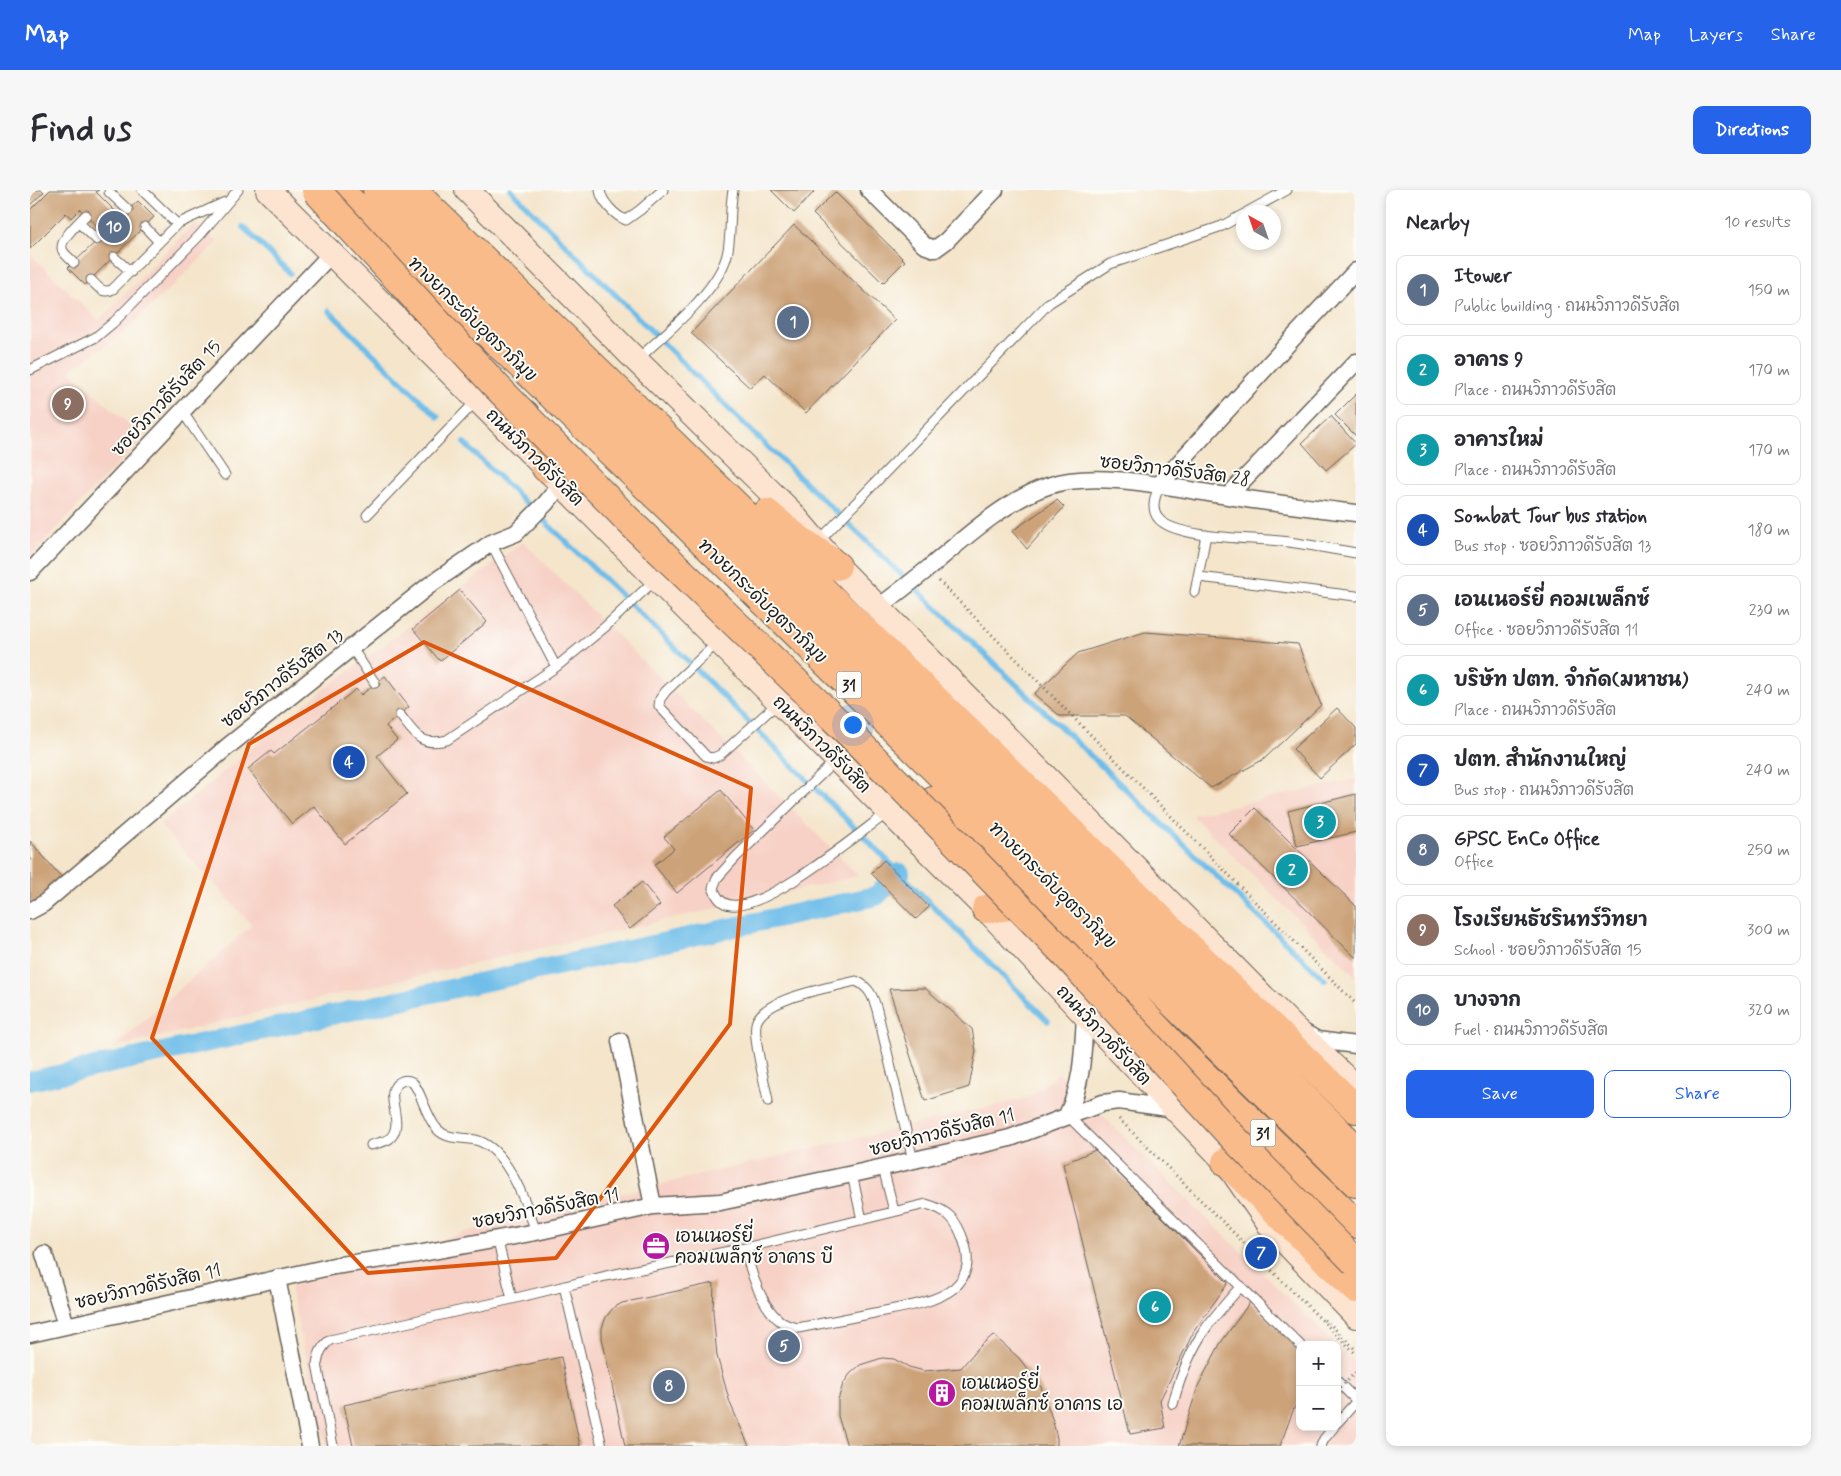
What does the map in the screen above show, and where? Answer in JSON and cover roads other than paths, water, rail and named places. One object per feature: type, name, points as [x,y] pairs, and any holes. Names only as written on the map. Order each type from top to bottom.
[{"type":"highway","name":"ถนนวิภาวดีรังสิต","points":[[309,190],[1038,903],[1170,1042],[1356,1224]]},
{"type":"highway","points":[[316,190],[495,385],[635,527],[852,736],[1064,954],[1227,1131],[1356,1263]]},
{"type":"highway","name":"ทางยกระดับอุตราภิมุข","points":[[339,190],[712,550],[1356,1183]]},
{"type":"highway","name":"ทางยกระดับอุตราภิมุข","points":[[377,190],[734,542],[991,789],[1356,1149]]},
{"type":"highway","points":[[412,190],[1356,1109]]},
{"type":"highway","points":[[426,190],[633,372],[692,446],[764,511],[792,534],[837,566]]},
{"type":"highway","points":[[517,392],[554,475]]},
{"type":"highway","points":[[986,909],[1038,903]]},
{"type":"highway","points":[[1226,1162],[1356,1288]]},
{"type":"main road","name":"ถนนวิภาวดีรังสิต","points":[[268,190],[986,909],[1226,1162],[1271,1227],[1356,1316]]},
{"type":"main road","points":[[467,190],[633,372],[790,511],[837,566],[1294,1028],[1356,1088]]},
{"type":"street","points":[[868,190],[924,245],[935,248],[946,241],[995,190]]},
{"type":"street","name":"ซอยวิภาวดีรังสิต 15","points":[[30,572],[332,253]]},
{"type":"street","points":[[1159,485],[1356,271]]},
{"type":"street","points":[[1228,496],[1356,362]]},
{"type":"street","name":"ซอยวิภาวดีรังสิต 13","points":[[30,911],[42,904],[227,747],[431,584],[492,543],[516,533],[546,503],[554,475]]},
{"type":"street","name":"ซอยวิภาวดีรังสิต 28","points":[[879,607],[993,517],[1021,498],[1047,486],[1068,480],[1159,485],[1356,514]]},
{"type":"street","points":[[1067,1115],[1075,1100],[1081,1073],[1085,1015]]},
{"type":"street","points":[[1294,1028],[1317,1040],[1356,1045]]},
{"type":"street","points":[[620,1041],[653,1206]]},
{"type":"street","name":"ซอยวิภาวดีรังสิต 11","points":[[30,1334],[334,1266],[417,1254],[536,1232],[653,1206],[720,1202],[883,1168],[1010,1138],[1103,1103],[1119,1101],[1175,1110]]},
{"type":"street","points":[[44,1254],[66,1325]]},
{"type":"street","points":[[277,1278],[310,1446]]},
{"type":"lane","points":[[142,190],[177,224]]},
{"type":"lane","points":[[30,370],[96,337],[114,322],[200,235],[238,190]]},
{"type":"lane","points":[[600,190],[601,197],[620,218],[626,220],[663,190]]},
{"type":"lane","points":[[633,372],[704,296],[720,271],[727,255],[733,190]]},
{"type":"lane","points":[[1260,205],[1287,190]]},
{"type":"lane","points":[[107,193],[128,210]]},
{"type":"lane","points":[[91,280],[99,289],[108,292],[131,272],[177,224],[227,201]]},
{"type":"lane","points":[[74,263],[62,251],[61,247],[63,241],[86,215]]},
{"type":"lane","points":[[818,543],[1050,304],[1110,264],[1222,226],[1236,218]]},
{"type":"lane","points":[[78,223],[97,240]]},
{"type":"lane","points":[[145,227],[159,242]]},
{"type":"lane","points":[[114,257],[131,272]]},
{"type":"lane","points":[[366,515],[477,400]]},
{"type":"lane","points":[[182,411],[225,476]]},
{"type":"lane","points":[[1159,485],[1154,507],[1158,517],[1164,523],[1184,530],[1206,535],[1280,541],[1356,553]]},
{"type":"lane","points":[[1196,592],[1206,535]]},
{"type":"lane","points":[[492,543],[556,667]]},
{"type":"lane","points":[[1200,577],[1356,596]]},
{"type":"lane","points":[[400,715],[416,735],[425,741],[435,744],[447,740],[556,667],[605,627],[657,578]]},
{"type":"lane","points":[[719,641],[666,691],[660,698],[659,706],[706,756],[713,758],[720,755],[780,702]]},
{"type":"lane","points":[[352,648],[376,683]]},
{"type":"lane","points":[[837,759],[736,857],[717,878],[713,888],[717,897],[724,903],[732,906],[767,896],[798,879],[890,811]]},
{"type":"lane","points":[[768,1101],[756,1036],[756,1023],[760,1016],[771,1005],[793,996],[856,981],[865,985],[872,995],[913,1160]]},
{"type":"lane","points":[[372,1144],[388,1140],[393,1135],[397,1127],[392,1090],[395,1084],[403,1080],[410,1080],[414,1083],[426,1112],[440,1132],[448,1137],[480,1141],[494,1149],[523,1196],[536,1232]]},
{"type":"lane","points":[[1067,1115],[1296,1341]]},
{"type":"lane","points":[[883,1168],[894,1211]]},
{"type":"lane","points":[[852,1174],[862,1220]]},
{"type":"lane","points":[[333,1446],[316,1364],[323,1345],[330,1340],[512,1300],[564,1286],[745,1248],[926,1204],[947,1212],[955,1222],[967,1250],[968,1265],[963,1277],[955,1287],[946,1293],[920,1303],[798,1328],[786,1324],[774,1314],[764,1300],[755,1286],[745,1248]]},
{"type":"lane","points":[[497,1238],[512,1300]]},
{"type":"lane","points":[[564,1286],[602,1446]]},
{"type":"lane","points":[[1173,1404],[1190,1354],[1206,1328],[1241,1286]]},
{"type":"lane","points":[[1341,1385],[1356,1400],[1341,1418]]},
{"type":"lane","points":[[1321,1446],[1331,1431]]},
{"type":"waterway","points":[[511,190],[743,423],[1325,980]]},
{"type":"waterway","points":[[243,227],[290,273]]},
{"type":"waterway","points":[[329,311],[438,417]]},
{"type":"waterway","points":[[464,443],[655,628],[1048,1021]]},
{"type":"waterway","points":[[30,1081],[876,896],[900,873]]},
{"type":"place","name":"บางจาก","points":[[114,227]]},
{"type":"place","name":"Itower","points":[[793,322]]},
{"type":"place","name":"โรงเรียนธัชรินทร์วิทยา","points":[[68,404]]},
{"type":"place","name":"Sombat Tour bus station","points":[[349,762]]},
{"type":"place","name":"อาคารใหม่","points":[[1320,822]]},
{"type":"place","name":"อาคาร 9","points":[[1292,870]]},
{"type":"place","name":"เอนเนอร์ยี่ คอมเพล็กซ์ อาคาร บี","points":[[656,1246]]},
{"type":"place","name":"ปตท. สำนักงานใหญ่","points":[[1261,1253]]},
{"type":"place","name":"บริษัท ปตท. จำกัด(มหาชน)","points":[[1155,1307]]},
{"type":"place","name":"เอนเนอร์ยี่ คอมเพล็กซ์","points":[[784,1346]]},
{"type":"place","name":"GPSC EnCo Office","points":[[669,1386]]},
{"type":"place","name":"เอนเนอร์ยี่ คอมเพล็กซ์ อาคาร เอ","points":[[942,1393]]}]
